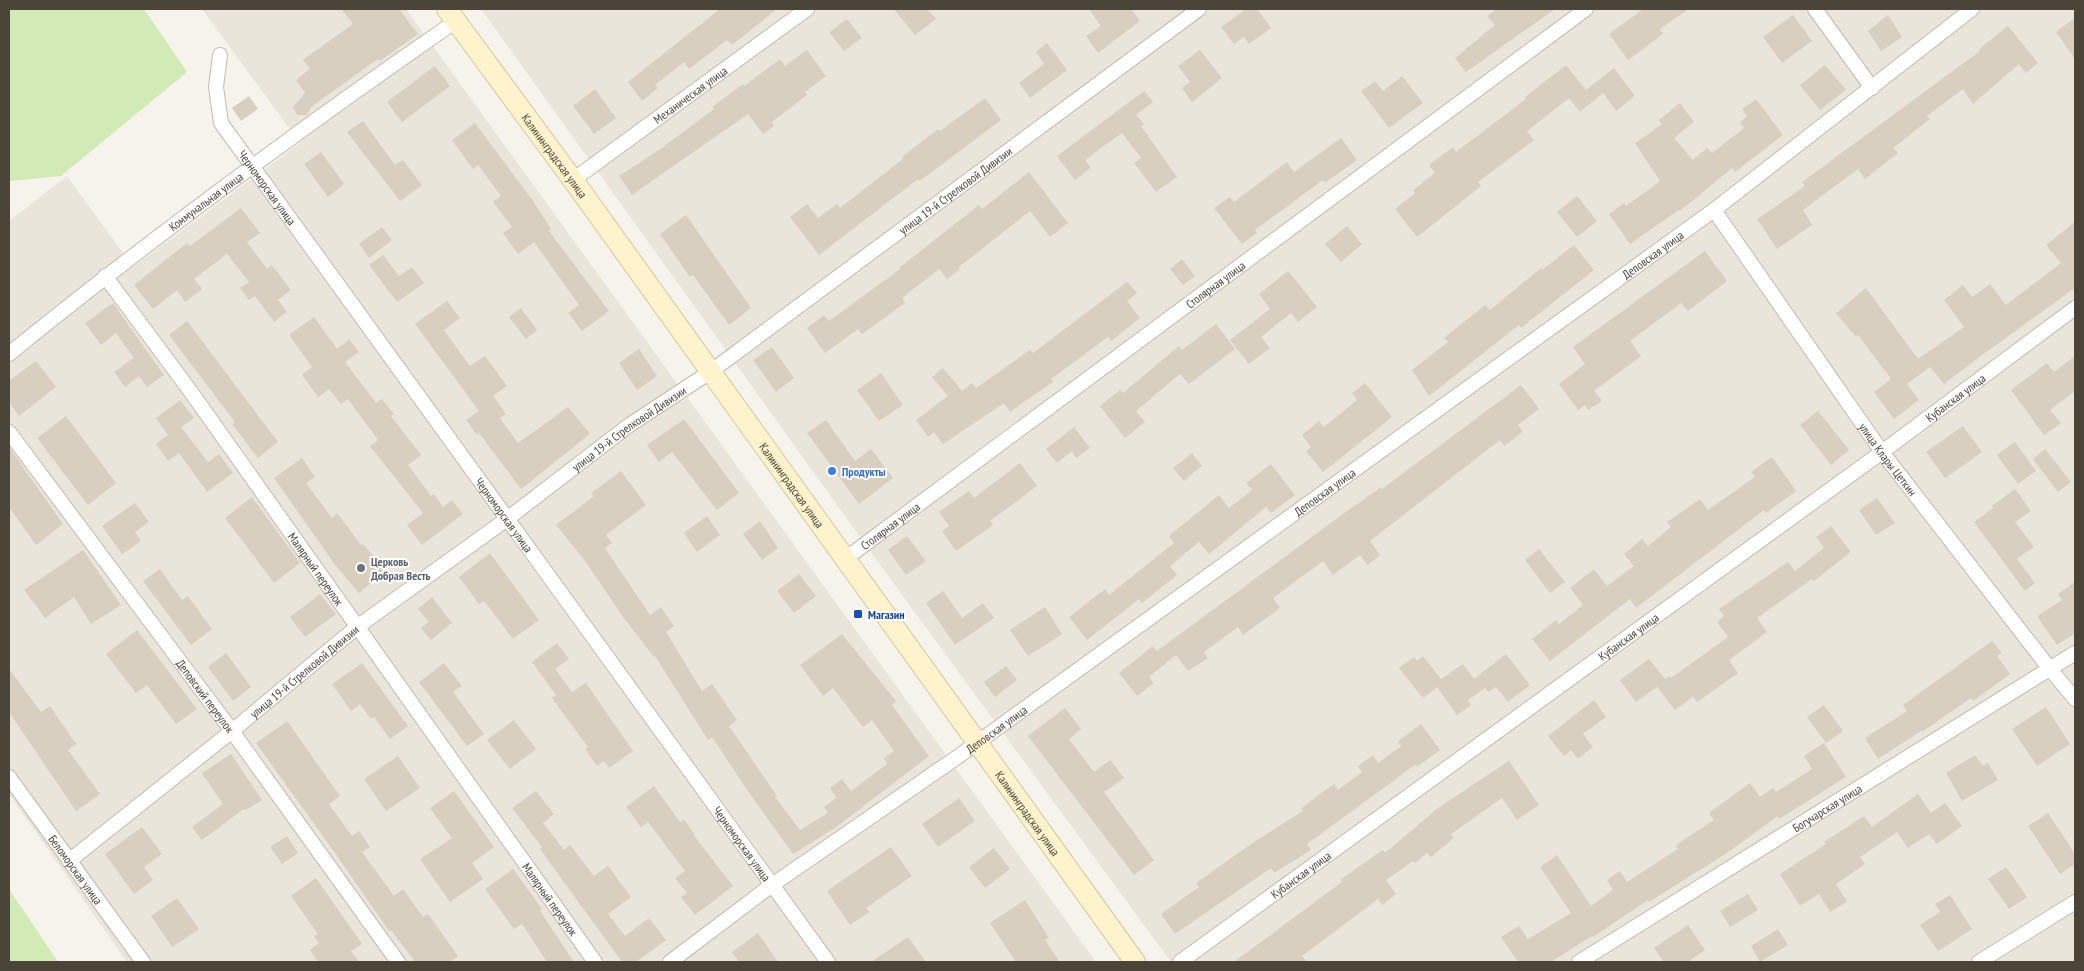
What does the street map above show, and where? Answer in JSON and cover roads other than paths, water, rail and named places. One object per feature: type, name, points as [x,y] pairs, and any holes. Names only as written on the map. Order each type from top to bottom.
[{"type":"main road","name":"Калининградская улица","points":[[451,15],[573,180],[1135,962]]},
{"type":"street","name":"Механическая улица","points":[[573,180],[807,9]]},
{"type":"street","name":"улица 19-й Стрелковой Дивизии","points":[[69,860],[232,731],[357,627],[507,519],[628,426],[710,372],[1198,9]]},
{"type":"street","name":"Столярная улица","points":[[844,559],[1586,9]]},
{"type":"street","points":[[1815,9],[1872,88]]},
{"type":"street","name":"Деповская улица","points":[[670,962],[772,884],[977,743],[1714,210],[1972,9]]},
{"type":"street","name":"Коммунальная улица","points":[[9,354],[105,276],[451,15]]},
{"type":"street","name":"Черноморская улица","points":[[220,55],[216,87],[221,123],[828,962]]},
{"type":"street","name":"улица Клары Цеткин","points":[[1714,210],[1882,452],[2050,669],[2075,698]]},
{"type":"street","name":"Малярный переулок","points":[[105,276],[191,392],[595,962]]},
{"type":"street","name":"Кубанская улица","points":[[1180,962],[1882,452],[2075,308]]},
{"type":"street","name":"Деповский переулок","points":[[9,432],[232,731],[398,962]]},
{"type":"street","name":"Богучарская улица","points":[[1579,962],[2075,653]]},
{"type":"street","name":"Беломорская улица","points":[[9,777],[143,962]]},
{"type":"street","points":[[1978,962],[2075,902]]},
{"type":"place","name":"Продукты","points":[[832,471]]},
{"type":"place","name":"Церковь Добрая Весть","points":[[361,568]]},
{"type":"place","name":"Магазин","points":[[858,614]]}]
